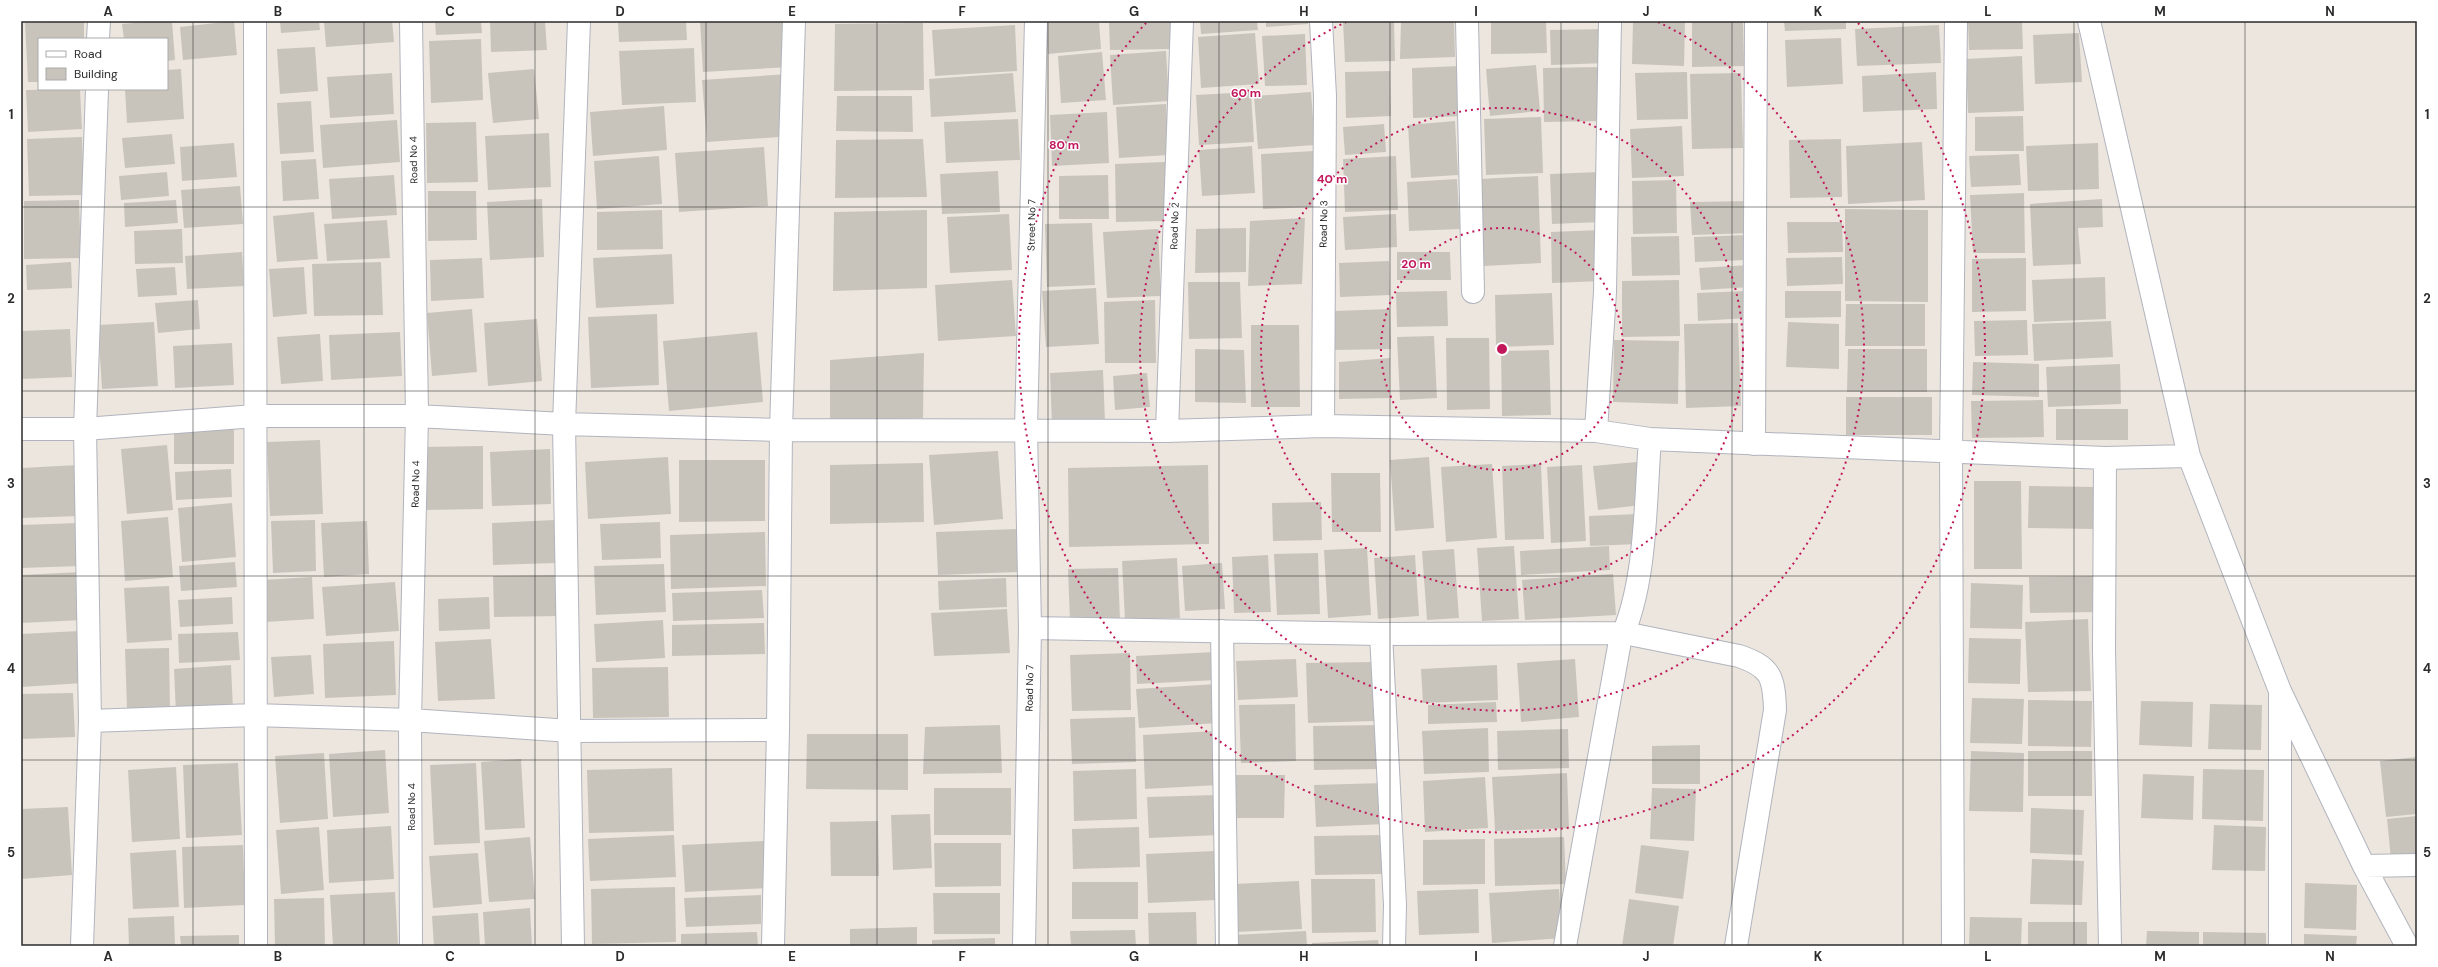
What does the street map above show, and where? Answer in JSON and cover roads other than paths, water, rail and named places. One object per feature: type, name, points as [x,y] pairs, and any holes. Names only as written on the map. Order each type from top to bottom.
[{"type":"street","points":[[98,38],[99,21]]},
{"type":"street","points":[[255,21],[254,715],[256,946]]},
{"type":"street","name":"Road No 4","points":[[411,21],[417,416],[410,720],[412,946]]},
{"type":"street","points":[[573,946],[571,731],[564,424],[579,21]]},
{"type":"street","points":[[773,946],[778,730],[781,430],[794,21]]},
{"type":"street","name":"Street No 7","points":[[1026,429],[1036,21]]},
{"type":"street","name":"Road No 2","points":[[1167,431],[1182,21]]},
{"type":"street","name":"Road No 3","points":[[1321,21],[1324,96],[1323,426]]},
{"type":"street","points":[[1467,21],[1473,292]]},
{"type":"street","points":[[1596,432],[1605,292],[1610,21]]},
{"type":"street","points":[[1754,444],[1756,21]]},
{"type":"street","points":[[1953,946],[1951,452],[1956,21]]},
{"type":"street","points":[[2089,21],[2189,456],[2280,691],[2364,866],[2407,946]]},
{"type":"street","points":[[82,946],[90,721],[85,429],[97,90]]},
{"type":"street","points":[[21,429],[85,429],[255,416],[417,416],[564,424],[781,430],[1026,429],[1167,431],[1323,426],[1596,432],[1650,439],[2105,458],[2189,456]]},
{"type":"street","name":"Road No 7","points":[[1024,946],[1030,628],[1026,429]]},
{"type":"street","points":[[1565,946],[1620,641],[1631,616],[1641,557],[1650,439]]},
{"type":"street","points":[[2105,458],[2104,650],[2110,946]]},
{"type":"street","points":[[1030,628],[1381,634],[1624,633],[1739,656],[1754,661],[1763,666],[1774,690],[1775,710],[1736,946]]},
{"type":"street","points":[[1222,631],[1227,946]]},
{"type":"street","points":[[1381,634],[1395,905],[1394,946]]},
{"type":"street","points":[[2280,691],[2280,946]]},
{"type":"street","points":[[90,721],[254,715],[410,720],[571,731],[778,730]]},
{"type":"street","points":[[2364,866],[2417,865]]}]
